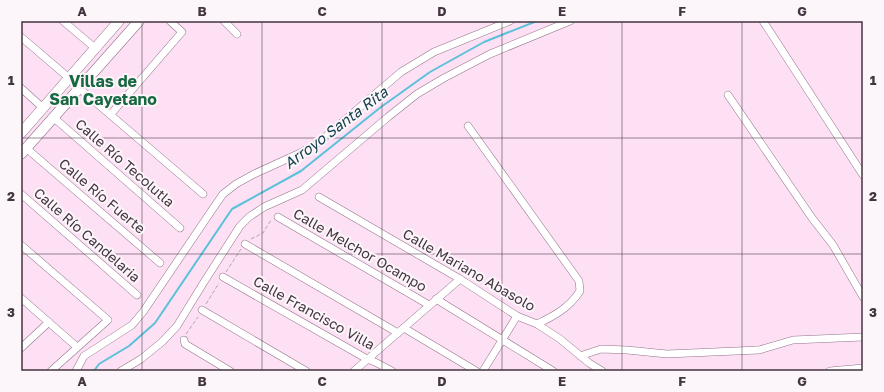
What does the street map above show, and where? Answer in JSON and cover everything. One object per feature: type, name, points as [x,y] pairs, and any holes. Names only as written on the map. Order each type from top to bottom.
[{"type":"street","points":[[63,21],[95,48]]},
{"type":"street","points":[[21,132],[119,21]]},
{"type":"street","points":[[23,151],[139,21]]},
{"type":"street","points":[[111,114],[182,32],[170,21]]},
{"type":"street","points":[[224,21],[237,34]]},
{"type":"street","points":[[76,371],[84,356],[132,324],[143,312],[223,194],[254,174],[318,143],[401,72],[434,52],[510,21]]},
{"type":"street","points":[[121,371],[162,342],[177,326],[240,226],[249,217],[264,207],[302,190],[360,139],[424,90],[490,54],[570,21]]},
{"type":"street","points":[[763,21],[863,175]]},
{"type":"street","points":[[21,37],[69,78]]},
{"type":"street","points":[[21,88],[43,108]]},
{"type":"street","points":[[80,88],[203,194]]},
{"type":"street","points":[[728,95],[812,218],[833,245],[863,297]]},
{"type":"street","points":[[53,96],[64,105]]},
{"type":"street","name":"Calle Río Tecolutla","points":[[53,117],[180,228]]},
{"type":"street","points":[[468,126],[579,281],[580,292],[574,301],[557,314],[537,324]]},
{"type":"street","name":"Calle Río Fuerte","points":[[23,151],[160,263]]},
{"type":"street","name":"Calle Río Candelaria","points":[[21,194],[137,295]]},
{"type":"street","name":"Calle Mariano Abasolo","points":[[319,198],[460,279],[517,316],[537,324],[560,339],[589,363],[602,371]]},
{"type":"street","name":"Calle Melchor Ocampo","points":[[278,217],[429,305]]},
{"type":"street","points":[[244,244],[476,371]]},
{"type":"street","points":[[21,245],[108,320],[51,371]]},
{"type":"street","name":"Calle Francisco Villa","points":[[223,277],[367,359],[392,371]]},
{"type":"street","points":[[354,371],[460,279]]},
{"type":"street","points":[[21,298],[77,347]]},
{"type":"street","name":"Calle Melchor Ocampo","points":[[436,299],[553,371]]},
{"type":"street","points":[[202,310],[306,371]]},
{"type":"street","points":[[483,371],[517,316]]},
{"type":"street","points":[[21,348],[49,322]]},
{"type":"street","points":[[580,356],[601,349],[667,354],[759,350],[793,340],[863,337]]},
{"type":"street","points":[[184,340],[186,344],[230,371]]},
{"type":"street","points":[[830,371],[863,368]]},
{"type":"waterway","name":"Arroyo Santa Rita","points":[[94,371],[99,364],[129,346],[155,323],[232,209],[301,171],[381,107],[430,72],[484,42],[537,21]]},
{"type":"district","name":"Villas de San Cayetano","points":[[103,90]]}]
